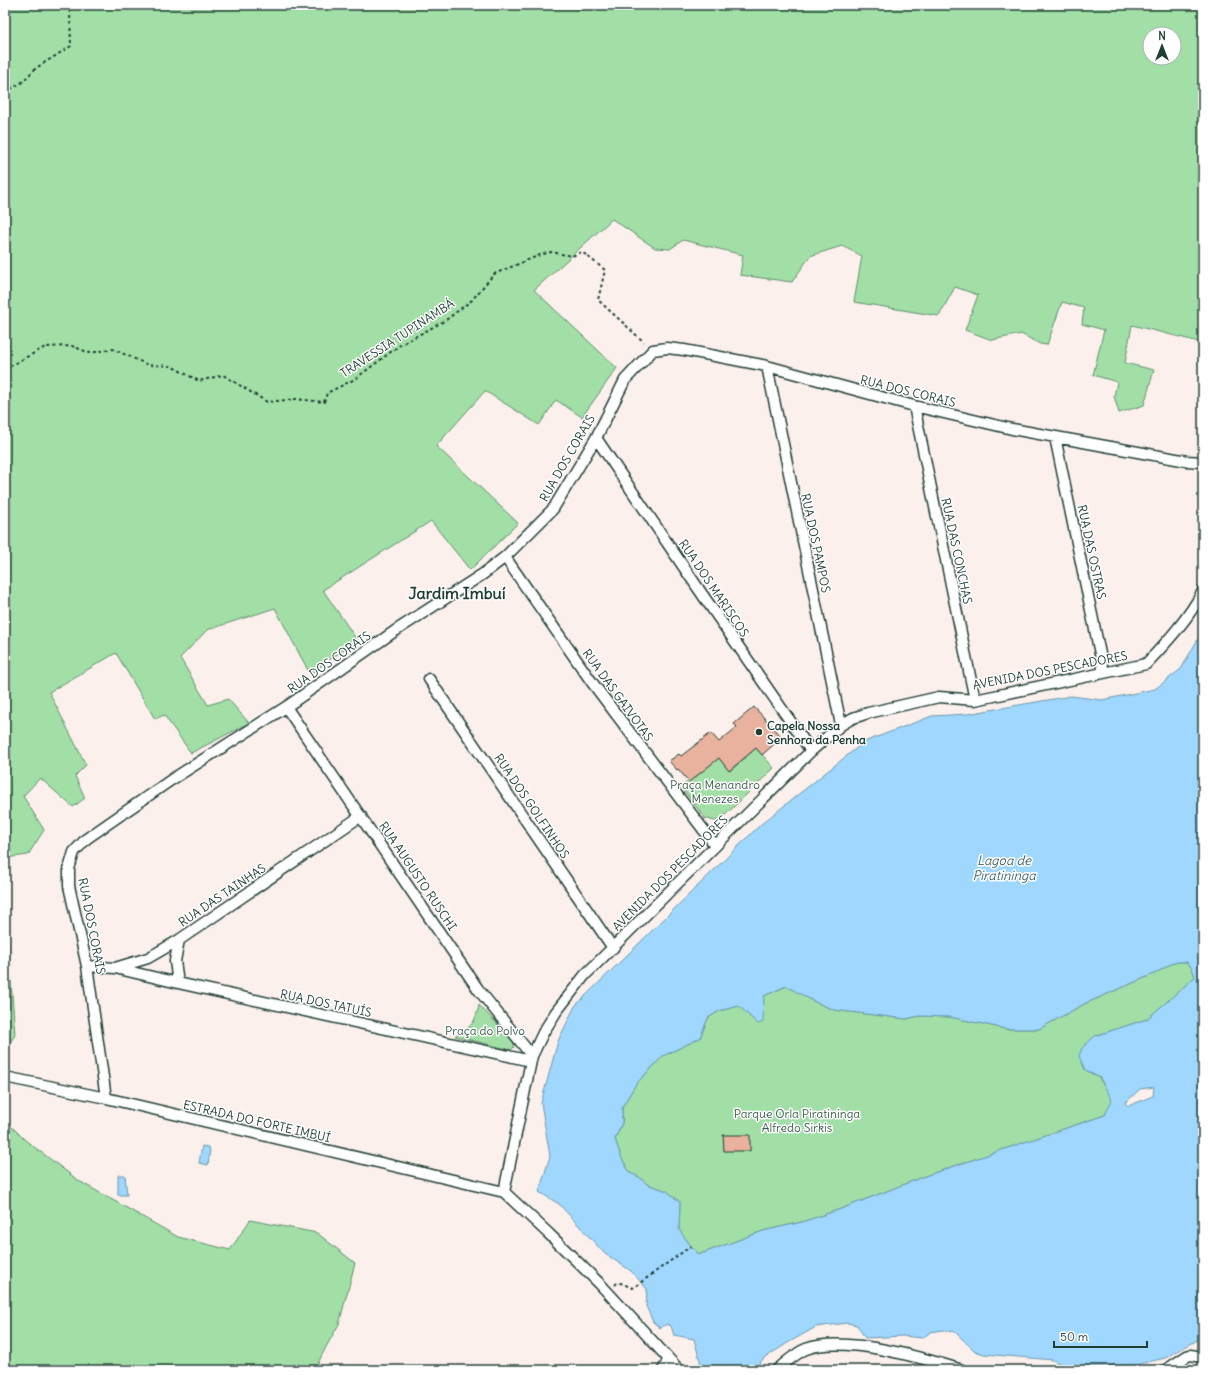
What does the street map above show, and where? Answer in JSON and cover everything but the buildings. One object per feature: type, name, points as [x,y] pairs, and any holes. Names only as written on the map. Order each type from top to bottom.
[{"type":"street","name":"RUA DOS CORAIS","points":[[106,1098],[87,966],[69,886],[69,869],[74,852],[86,839],[165,784],[286,707],[395,631],[483,574],[505,557],[553,509],[596,438],[625,380],[653,350],[667,348],[684,350],[767,366],[914,406],[1012,429],[1187,461],[1203,462]]},
{"type":"street","name":"RUA DOS PAMPOS","points":[[767,366],[842,725]]},
{"type":"street","name":"RUA DAS CONCHAS","points":[[914,406],[975,700]]},
{"type":"street","name":"RUA DAS OSTRAS","points":[[1055,437],[1104,673]]},
{"type":"street","name":"RUA DOS MARISCOS","points":[[596,438],[706,601],[811,751]]},
{"type":"street","name":"RUA DAS GAIVOTAS","points":[[505,557],[591,681],[715,845]]},
{"type":"street","name":"AVENIDA DOS PESCADORES","points":[[504,1192],[531,1059],[543,1033],[556,1012],[585,975],[811,751],[842,725],[853,718],[868,712],[939,697],[975,700],[1146,664],[1162,647],[1190,611],[1203,591]]},
{"type":"street","name":"RUA DOS GOLFINHOS","points":[[429,679],[613,948]]},
{"type":"street","name":"RUA AUGUSTO RUSCHI","points":[[286,707],[478,989],[531,1059]]},
{"type":"street","name":"RUA DAS TAINHAS","points":[[87,966],[115,968],[148,958],[179,940],[361,816]]},
{"type":"street","points":[[178,984],[175,960],[179,940]]},
{"type":"street","name":"RUA DOS TATUÍS","points":[[115,968],[178,984],[531,1059]]},
{"type":"street","name":"ESTRADA DO FORTE IMBUÍ","points":[[5,1077],[106,1098],[504,1192]]},
{"type":"street","points":[[504,1192],[600,1284],[679,1370]]},
{"type":"street","points":[[776,1370],[804,1350],[825,1344],[843,1344],[916,1357],[962,1370]]},
{"type":"street","points":[[1166,1370],[1187,1356],[1203,1356]]},
{"type":"street","points":[[663,1370],[669,1359]]},
{"type":"path","points":[[5,92],[22,83],[36,68],[71,46],[70,12],[66,5]]},
{"type":"path","name":"TRAVESSIA TUPINAMBÁ","points":[[5,369],[45,347],[72,346],[90,354],[113,349],[148,365],[172,366],[199,381],[223,375],[267,402],[296,399],[324,402],[327,393],[355,379],[400,345],[446,320],[472,300],[494,274],[551,252],[572,256],[582,252],[606,270],[598,300],[653,350]]},
{"type":"path","points":[[633,1288],[691,1246]]},
{"type":"green space","points":[[5,5],[1203,5],[1203,343],[1132,325],[1125,363],[1154,370],[1144,405],[1119,413],[1114,396],[1117,382],[1093,375],[1104,330],[1082,324],[1084,308],[1062,302],[1047,345],[1040,344],[1021,334],[992,340],[965,330],[978,295],[955,287],[939,316],[854,302],[862,256],[842,246],[810,256],[792,282],[740,275],[743,255],[683,240],[670,249],[655,248],[612,219],[534,290],[617,368],[582,417],[556,400],[539,425],[485,391],[436,446],[518,523],[470,570],[431,521],[323,590],[357,640],[310,674],[275,608],[207,630],[180,658],[208,705],[228,699],[249,723],[191,753],[164,715],[155,719],[116,653],[49,692],[86,765],[75,776],[85,798],[73,807],[40,778],[23,796],[44,830],[28,855],[5,858]]},
{"type":"green space","name":"Praça Menandro Menezes","points":[[756,748],[774,768],[720,820],[714,821],[705,818],[681,787],[719,758],[730,771]]},
{"type":"green space","points":[[5,899],[15,1035],[5,1050]]},
{"type":"green space","name":"Parque Orla Piratininga Alfredo Sirkis","points":[[1177,962],[1187,962],[1192,968],[1195,977],[1147,1019],[1095,1036],[1085,1069],[1099,1078],[1113,1100],[1105,1115],[928,1175],[841,1209],[802,1222],[763,1231],[698,1255],[679,1230],[680,1202],[667,1191],[647,1184],[639,1177],[630,1173],[621,1157],[615,1139],[622,1123],[622,1107],[636,1084],[663,1056],[700,1038],[708,1018],[719,1011],[739,1006],[758,1024],[764,996],[787,986],[813,1001],[834,1010],[906,1019],[919,1016],[950,1017],[1006,1029],[1039,1029],[1084,1004],[1156,973]]},
{"type":"green space","name":"Praça do Polvo","points":[[479,1005],[514,1042],[514,1047],[511,1050],[455,1036],[472,1024],[476,1017]]},
{"type":"green space","points":[[5,1120],[25,1140],[79,1181],[178,1237],[230,1250],[250,1220],[317,1233],[355,1263],[339,1324],[318,1363],[324,1370],[5,1370]]},
{"type":"water","name":"Lagoa de Piratininga","points":[[1203,630],[1203,1337],[1165,1358],[1135,1365],[1066,1367],[1053,1360],[984,1354],[975,1351],[955,1332],[943,1330],[931,1332],[922,1338],[903,1336],[865,1338],[857,1325],[847,1323],[816,1327],[763,1359],[755,1370],[686,1370],[693,1365],[701,1364],[694,1339],[674,1335],[671,1326],[667,1324],[660,1328],[653,1322],[646,1306],[647,1289],[631,1271],[605,1254],[559,1204],[539,1192],[550,1156],[541,1103],[558,1041],[575,1006],[760,825],[864,742],[932,716],[967,714],[1071,696],[1102,700],[1155,689],[1181,669]],"holes":[[[1177,962],[1187,962],[1192,968],[1195,977],[1147,1019],[1095,1036],[1082,1048],[1079,1056],[1085,1070],[1100,1078],[1112,1100],[1105,1115],[928,1175],[841,1209],[802,1222],[763,1231],[698,1255],[679,1230],[680,1202],[667,1191],[647,1184],[639,1177],[630,1173],[621,1157],[615,1139],[622,1123],[622,1107],[636,1084],[663,1056],[700,1038],[708,1018],[719,1011],[739,1006],[758,1024],[763,1022],[764,996],[786,986],[813,1001],[834,1010],[906,1019],[919,1016],[950,1017],[1006,1029],[1039,1029],[1084,1004],[1156,973]],[[1154,1087],[1153,1096],[1128,1106],[1125,1103],[1140,1089]]]},
{"type":"water","points":[[202,1146],[208,1147],[210,1150],[208,1165],[199,1163]]},
{"type":"water","points":[[118,1175],[125,1175],[127,1195],[118,1195]]},
{"type":"place","name":"Capela Nossa Senhora da Penha","points":[[759,732]]},
{"type":"district","name":"Jardim Imbuí","points":[[457,593]]}]
